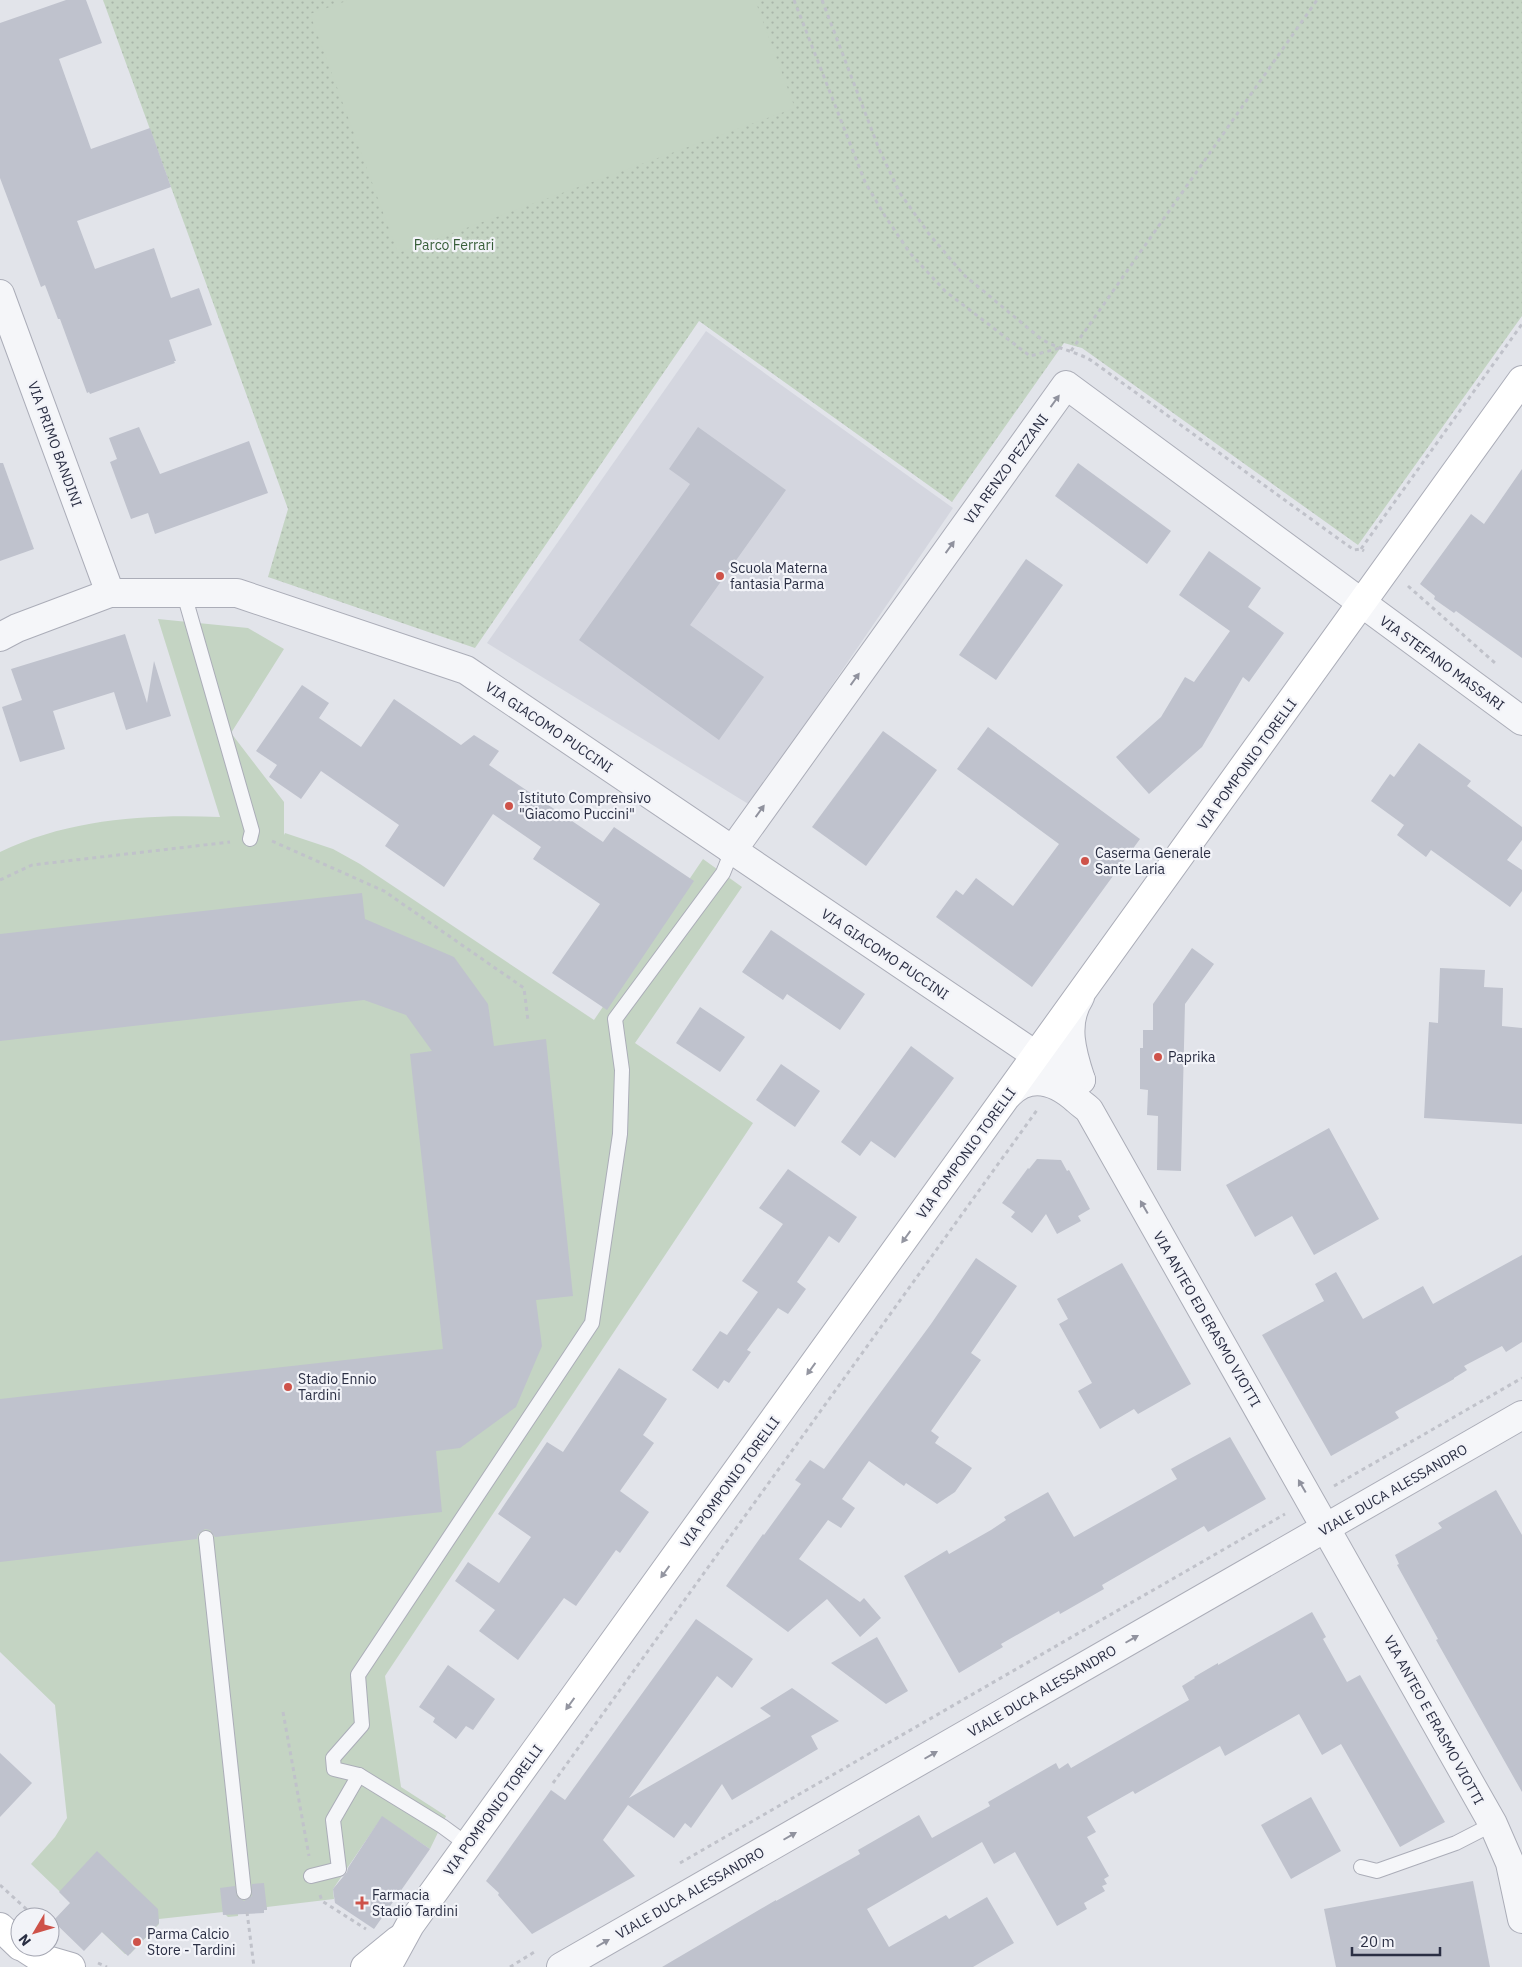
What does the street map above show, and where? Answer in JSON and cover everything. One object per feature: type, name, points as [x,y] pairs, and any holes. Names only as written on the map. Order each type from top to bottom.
[{"type":"main road","name":"VIA POMPONIO TORELLI","points":[[365,1967],[398,1940],[410,1925],[1388,569],[1522,380]]},
{"type":"main road","name":"VIA POMPONIO TORELLI","points":[[387,1967],[410,1925]]},
{"type":"main road","points":[[32,1957],[42,1967]]},
{"type":"main road","points":[[39,1957],[71,1967]]},
{"type":"street","name":"VIA PRIMO BANDINI","points":[[0,294],[110,593]]},
{"type":"street","name":"VIA RENZO PEZZANI","points":[[732,851],[1066,385],[1362,604]]},
{"type":"street","name":"VIA GIACOMO PUCCINI","points":[[0,637],[17,628],[110,593],[236,593],[466,670],[1036,1056]]},
{"type":"street","name":"VIA STEFANO MASSARI","points":[[1362,604],[1522,721]]},
{"type":"street","name":"VIA ANTEO ED ERASMO VIOTTI","points":[[1082,994],[1072,1014],[1070,1028],[1074,1056],[1086,1091],[1089,1110]]},
{"type":"street","name":"VIA ANTEO ED ERASMO VIOTTI","points":[[1036,1056],[1044,1060],[1064,1063],[1081,1080]]},
{"type":"street","name":"VIA ANTEO ED ERASMO VIOTTI","points":[[1009,1094],[1018,1085],[1039,1081],[1053,1084],[1069,1092],[1089,1110],[1326,1528]]},
{"type":"street","name":"VIALE DUCA ALESSANDRO","points":[[561,1967],[1522,1415]]},
{"type":"street","name":"VIA ANTEO E ERASMO VIOTTI","points":[[1326,1528],[1493,1824],[1510,1863],[1522,1919]]},
{"type":"lane","points":[[184,594],[252,831],[250,839]]},
{"type":"lane","points":[[468,1845],[442,1826],[359,1775],[334,1769],[333,1758],[362,1725],[358,1675],[592,1323],[620,1134],[622,1070],[615,1019],[723,873],[732,851]]},
{"type":"lane","points":[[206,1538],[244,1892]]},
{"type":"lane","points":[[311,1876],[339,1869],[333,1820],[359,1775]]},
{"type":"lane","points":[[1360,1867],[1377,1871],[1456,1843],[1493,1824]]},
{"type":"path","points":[[794,0],[865,182],[910,253],[959,303],[1030,356],[1060,348]]},
{"type":"path","points":[[822,0],[879,149],[900,193],[929,234],[964,275],[1040,338],[1092,361],[1354,550],[1361,549],[1388,569],[1500,667]]},
{"type":"path","points":[[1071,351],[1317,0]]},
{"type":"path","points":[[1361,549],[1522,324]]},
{"type":"path","points":[[0,880],[32,865],[265,837],[384,891],[524,988],[528,1021]]},
{"type":"path","points":[[553,1783],[1038,1110],[1046,1110]]},
{"type":"path","points":[[0,1884],[24,1907]]},
{"type":"path","points":[[247,1911],[254,1967]]},
{"type":"shaded area","name":"Scuola Materna fantasia Parma","points":[[706,331],[953,508],[750,805],[487,643]]},
{"type":"green space","name":"Parco Ferrari","points":[[103,0],[1522,0],[1522,316],[1358,545],[1082,348],[1064,343],[952,502],[699,321],[475,648],[268,577],[288,509]]},
{"type":"green space","points":[[349,0],[755,0],[795,108],[398,253],[310,14]]},
{"type":"green space","name":"Stadio Ennio Tardini","points":[[158,619],[248,628],[284,649],[231,733],[284,802],[284,835],[285,833],[333,849],[360,864],[594,1020],[703,859],[742,887],[635,1043],[753,1123],[385,1676],[401,1787],[446,1816],[430,1849],[382,1817],[333,1889],[334,1899],[267,1907],[264,1913],[256,1913],[255,1911],[238,1913],[238,1916],[228,1917],[223,1912],[159,1919],[159,1924],[130,1954],[125,1954],[31,1864],[55,1837],[67,1818],[55,1705],[0,1652],[0,852],[53,832],[108,821],[192,816],[220,817]]},
{"type":"building","points":[[66,0],[86,0],[102,43],[59,59],[91,149],[150,128],[171,187],[77,221],[95,269],[154,248],[171,298],[199,288],[212,325],[169,340],[175,363],[90,394],[89,392],[87,393],[60,319],[58,319],[45,285],[41,287],[0,178],[0,23]]},
{"type":"building","points":[[139,427],[160,474],[249,441],[268,493],[155,534],[148,513],[131,519],[110,462],[117,459],[109,438]]},
{"type":"building","points":[[698,427],[786,490],[690,625],[764,677],[719,740],[579,640],[690,484],[669,469]]},
{"type":"building","points":[[0,463],[3,463],[34,549],[0,561]]},
{"type":"building","points":[[1078,463],[1171,531],[1147,564],[1055,496]]},
{"type":"building","points":[[1522,469],[1522,658],[1456,611],[1454,613],[1434,599],[1435,596],[1420,584],[1471,514],[1484,524]]},
{"type":"building","points":[[1209,551],[1261,588],[1248,607],[1284,633],[1249,682],[1243,677],[1202,747],[1149,794],[1116,757],[1161,717],[1185,677],[1194,682],[1230,631],[1179,595]]},
{"type":"building","points":[[1026,559],[1063,585],[996,680],[959,655]]},
{"type":"building","points":[[125,634],[147,703],[154,661],[171,716],[126,730],[114,692],[53,711],[65,749],[20,762],[2,707],[22,700],[11,669]]},
{"type":"building","name":"Istituto Comprensivo \"Giacomo Puccini\"","points":[[302,685],[329,703],[319,718],[361,747],[394,699],[461,745],[474,735],[499,751],[489,765],[603,842],[614,827],[694,881],[607,1010],[552,973],[600,904],[533,859],[541,847],[493,814],[444,887],[385,846],[399,825],[321,771],[301,799],[269,777],[277,765],[256,751]]},
{"type":"building","name":"Caserma Generale Sante Laria","points":[[988,727],[1140,839],[1032,987],[936,917],[956,890],[963,895],[976,878],[1013,906],[1059,844],[957,769]]},
{"type":"building","points":[[883,731],[937,770],[866,866],[812,827]]},
{"type":"building","points":[[1419,743],[1471,781],[1467,786],[1522,827],[1522,840],[1507,860],[1522,870],[1522,891],[1510,907],[1431,850],[1426,857],[1397,835],[1404,825],[1371,801],[1390,774],[1394,777]]},
{"type":"building","points":[[362,893],[365,919],[454,957],[488,1004],[494,1046],[546,1039],[573,1296],[536,1300],[542,1346],[516,1407],[460,1448],[436,1451],[442,1512],[215,1537],[210,1530],[205,1529],[198,1534],[197,1539],[0,1562],[0,1399],[443,1349],[410,1054],[432,1051],[406,1015],[364,1000],[0,1041],[0,934]]},
{"type":"building","points":[[771,930],[865,994],[840,1030],[787,994],[783,1000],[742,972]]},
{"type":"building","name":"Paprika","points":[[1192,948],[1214,964],[1185,1004],[1181,1171],[1157,1170],[1158,1116],[1147,1115],[1148,1090],[1140,1089],[1140,1048],[1143,1048],[1143,1030],[1153,1030],[1153,1004]]},
{"type":"building","points":[[1440,968],[1485,970],[1484,987],[1503,988],[1502,1026],[1522,1028],[1522,1124],[1424,1118],[1429,1022],[1438,1023]]},
{"type":"building","points":[[700,1007],[745,1037],[720,1072],[676,1043]]},
{"type":"building","points":[[911,1046],[954,1078],[895,1158],[871,1141],[860,1156],[841,1142]]},
{"type":"building","points":[[781,1064],[820,1091],[795,1127],[756,1100]]},
{"type":"building","points":[[1329,1128],[1379,1219],[1314,1255],[1292,1216],[1255,1237],[1226,1185]]},
{"type":"building","points":[[1037,1159],[1061,1160],[1067,1171],[1069,1170],[1090,1209],[1078,1216],[1081,1221],[1057,1234],[1046,1214],[1032,1233],[1011,1217],[1015,1212],[1002,1203]]},
{"type":"building","points":[[788,1169],[857,1217],[839,1243],[829,1236],[797,1282],[806,1289],[788,1314],[778,1308],[747,1350],[751,1352],[729,1383],[724,1380],[718,1389],[692,1370],[720,1331],[727,1335],[758,1292],[742,1281],[783,1224],[759,1208]]},
{"type":"building","points":[[1522,1255],[1522,1342],[1506,1352],[1502,1346],[1464,1366],[1467,1370],[1454,1379],[1395,1412],[1399,1418],[1331,1456],[1262,1335],[1324,1301],[1315,1284],[1336,1272],[1363,1319],[1423,1286],[1433,1304]]},
{"type":"building","points":[[976,1258],[1017,1286],[971,1353],[981,1360],[931,1431],[939,1437],[935,1443],[972,1468],[955,1492],[937,1504],[906,1483],[904,1486],[869,1461],[842,1499],[855,1508],[841,1528],[828,1520],[799,1559],[860,1602],[864,1598],[881,1618],[860,1637],[827,1599],[788,1632],[726,1586],[801,1484],[795,1480],[810,1460],[824,1469],[931,1324]]},
{"type":"building","points":[[1122,1263],[1191,1384],[1138,1414],[1134,1409],[1100,1429],[1078,1391],[1092,1383],[1059,1324],[1068,1319],[1057,1299]]},
{"type":"building","points":[[619,1368],[667,1399],[643,1435],[654,1443],[620,1491],[649,1512],[620,1553],[616,1550],[576,1606],[564,1598],[518,1660],[479,1631],[495,1610],[455,1581],[468,1562],[499,1583],[531,1537],[498,1514],[547,1442],[563,1452]]},
{"type":"building","points":[[1230,1437],[1266,1499],[1208,1532],[1204,1526],[1102,1585],[1104,1589],[1060,1614],[1059,1611],[1001,1644],[1003,1647],[959,1673],[904,1576],[947,1550],[949,1554],[991,1530],[1006,1520],[1004,1517],[1048,1492],[1074,1537],[1177,1479],[1171,1469]]},
{"type":"building","points":[[1496,1490],[1522,1535],[1522,1792],[1436,1640],[1438,1639],[1397,1565],[1399,1564],[1395,1555],[1442,1528],[1438,1523]]},
{"type":"building","points":[[1312,1612],[1326,1637],[1323,1639],[1347,1682],[1360,1675],[1445,1822],[1400,1847],[1341,1744],[1322,1755],[1299,1714],[1225,1756],[1220,1746],[1135,1794],[1133,1791],[1087,1817],[1096,1832],[1087,1837],[1109,1876],[1104,1879],[1107,1884],[1102,1886],[1105,1891],[1084,1903],[1087,1909],[1057,1926],[1015,1852],[994,1864],[982,1842],[867,1909],[889,1947],[946,1915],[949,1919],[987,1897],[1014,1943],[973,1967],[662,1967],[776,1900],[860,1854],[858,1850],[919,1815],[932,1838],[990,1806],[988,1802],[1056,1763],[1059,1769],[1068,1763],[1071,1768],[1189,1700],[1182,1686],[1194,1677]]},
{"type":"building","points":[[696,1619],[753,1659],[732,1688],[717,1676],[629,1798],[771,1716],[760,1708],[792,1688],[839,1721],[811,1736],[818,1749],[732,1800],[722,1784],[691,1828],[685,1823],[674,1838],[628,1805],[603,1840],[635,1876],[532,1934],[498,1895],[499,1893],[486,1881],[551,1790],[565,1800]]},
{"type":"building","points":[[877,1637],[908,1691],[886,1704],[831,1663]]},
{"type":"building","points":[[448,1665],[495,1699],[473,1730],[466,1726],[456,1739],[433,1722],[435,1718],[419,1707]]},
{"type":"building","points":[[0,1753],[32,1783],[0,1817]]},
{"type":"building","points":[[1311,1797],[1341,1851],[1291,1879],[1261,1825]]},
{"type":"building","points":[[382,1816],[430,1849],[374,1929],[335,1903],[333,1889],[347,1872]]},
{"type":"building","points":[[97,1851],[158,1909],[159,1923],[128,1956],[102,1932],[84,1951],[60,1928],[60,1914],[70,1903],[59,1892]]},
{"type":"building","points":[[1473,1881],[1490,1967],[1336,1967],[1324,1909]]},
{"type":"building","points":[[264,1883],[267,1910],[264,1910],[264,1913],[223,1915],[220,1888],[235,1886],[237,1897],[244,1901],[252,1896],[252,1884]]},
{"type":"place","name":"Scuola Materna fantasia Parma","points":[[720,576]]},
{"type":"place","name":"Istituto Comprensivo \"Giacomo Puccini\"","points":[[509,806]]},
{"type":"place","name":"Caserma Generale Sante Laria","points":[[1085,861]]},
{"type":"place","name":"Paprika","points":[[1158,1057]]},
{"type":"place","name":"Stadio Ennio Tardini","points":[[288,1387]]},
{"type":"place","name":"Farmacia Stadio Tardini","points":[[362,1903]]},
{"type":"place","name":"Parma Calcio Store - Tardini","points":[[137,1942]]}]
